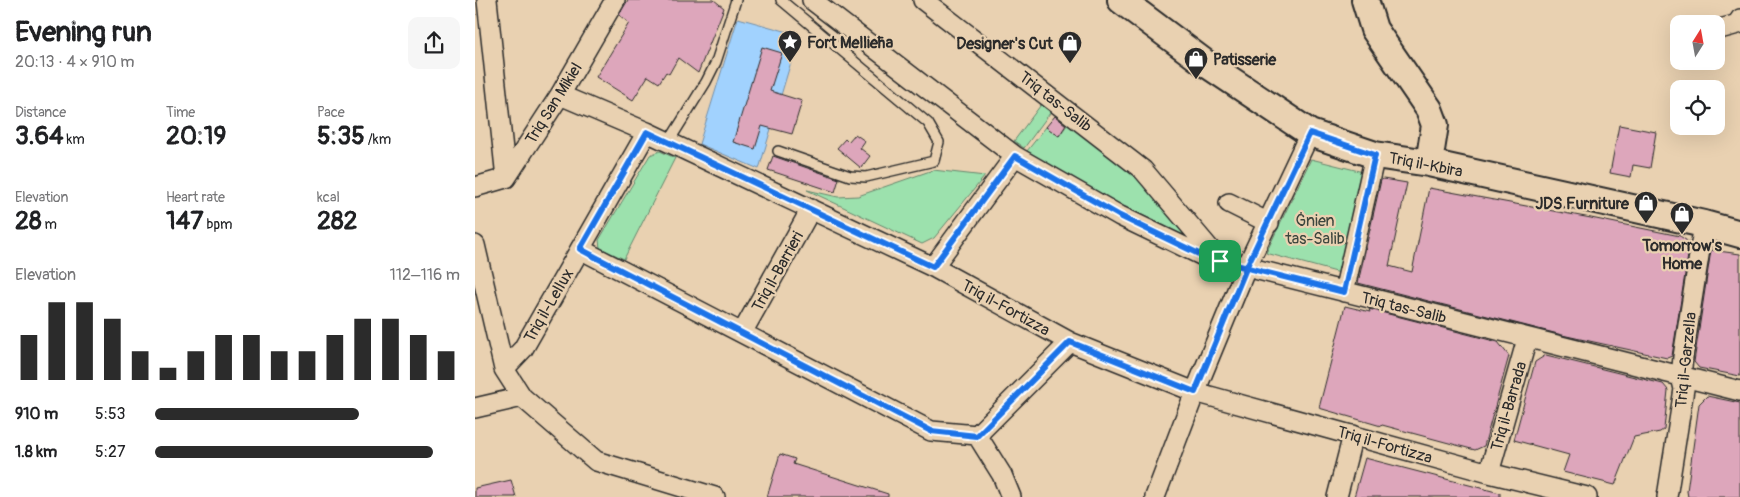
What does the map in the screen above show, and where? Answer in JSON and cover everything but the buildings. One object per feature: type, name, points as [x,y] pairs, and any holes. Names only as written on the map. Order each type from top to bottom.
[{"type":"main road","points":[[1365,0],[1375,29],[1429,109],[1435,125],[1429,164]]},
{"type":"main road","name":"Triq il-Kbira","points":[[1124,8],[1310,133],[1375,155],[1429,164],[1704,224],[1740,234]]},
{"type":"street","points":[[475,187],[506,178],[487,0]]},
{"type":"street","name":"Triq San Mikiel","points":[[506,178],[560,95],[615,0]]},
{"type":"street","points":[[812,0],[1015,156],[1120,216],[1203,256],[1220,261]]},
{"type":"street","name":"Triq tas-Salib","points":[[923,0],[1143,170],[1220,261],[1247,266],[1740,392]]},
{"type":"street","points":[[1725,27],[1739,22]]},
{"type":"street","name":"Triq il-Fortizza","points":[[560,95],[647,132],[933,267],[1070,342],[1195,392],[1578,496]]},
{"type":"street","name":"Triq il-Lellux","points":[[504,370],[523,349],[647,132]]},
{"type":"street","points":[[1155,497],[1195,392],[1247,266],[1310,133]]},
{"type":"street","points":[[1344,292],[1375,155]]},
{"type":"street","points":[[933,267],[1015,156]]},
{"type":"street","points":[[1229,203],[1269,223]]},
{"type":"street","name":"Triq il-Barrieri","points":[[742,332],[811,209]]},
{"type":"street","name":"Triq il-Garzella","points":[[1667,497],[1684,389],[1681,377],[1704,224]]},
{"type":"street","points":[[475,245],[504,370],[523,397],[596,461],[715,497]]},
{"type":"street","points":[[580,249],[931,431],[977,436]]},
{"type":"street","name":"Triq il-Barrada","points":[[1489,473],[1527,339]]},
{"type":"street","points":[[977,436],[1070,342]]},
{"type":"street","points":[[475,408],[523,397]]},
{"type":"street","points":[[1337,497],[1353,435]]},
{"type":"street","points":[[977,436],[1002,475],[1011,497]]},
{"type":"lane","points":[[669,144],[716,62],[736,0]]},
{"type":"lane","points":[[778,151],[850,176],[866,177],[933,161],[939,142],[928,123],[781,0]]},
{"type":"green space","points":[[1046,98],[1056,105],[1024,148],[1014,141]]},
{"type":"green space","points":[[1070,121],[1126,166],[1202,248],[1079,183],[1027,151],[1046,127],[1059,136]]},
{"type":"green space","points":[[660,151],[675,158],[624,259],[600,248],[599,240],[650,155]]},
{"type":"green space","name":"Ġnien tas-Salib","points":[[1311,159],[1363,172],[1340,273],[1266,253]]},
{"type":"green space","points":[[933,170],[985,176],[934,238],[922,244],[807,190],[838,197],[858,196]]},
{"type":"water","points":[[738,18],[799,35],[759,169],[699,144]]},
{"type":"place","name":"Fort Mellieħa","points":[[790,63]]},
{"type":"place","name":"Designer's Cut","points":[[1070,64]]},
{"type":"place","name":"Patisserie","points":[[1196,80]]},
{"type":"place","name":"JDS Furniture","points":[[1646,224]]},
{"type":"place","name":"Tomorrow's Home","points":[[1682,235]]},
{"type":"route","points":[[1220,261],[1203,256],[1120,216],[1015,156],[933,267],[647,132],[580,249],[931,431],[977,436],[1070,342],[1195,392],[1247,266],[1310,133],[1375,155],[1344,292],[1247,266],[1220,261]]}]
